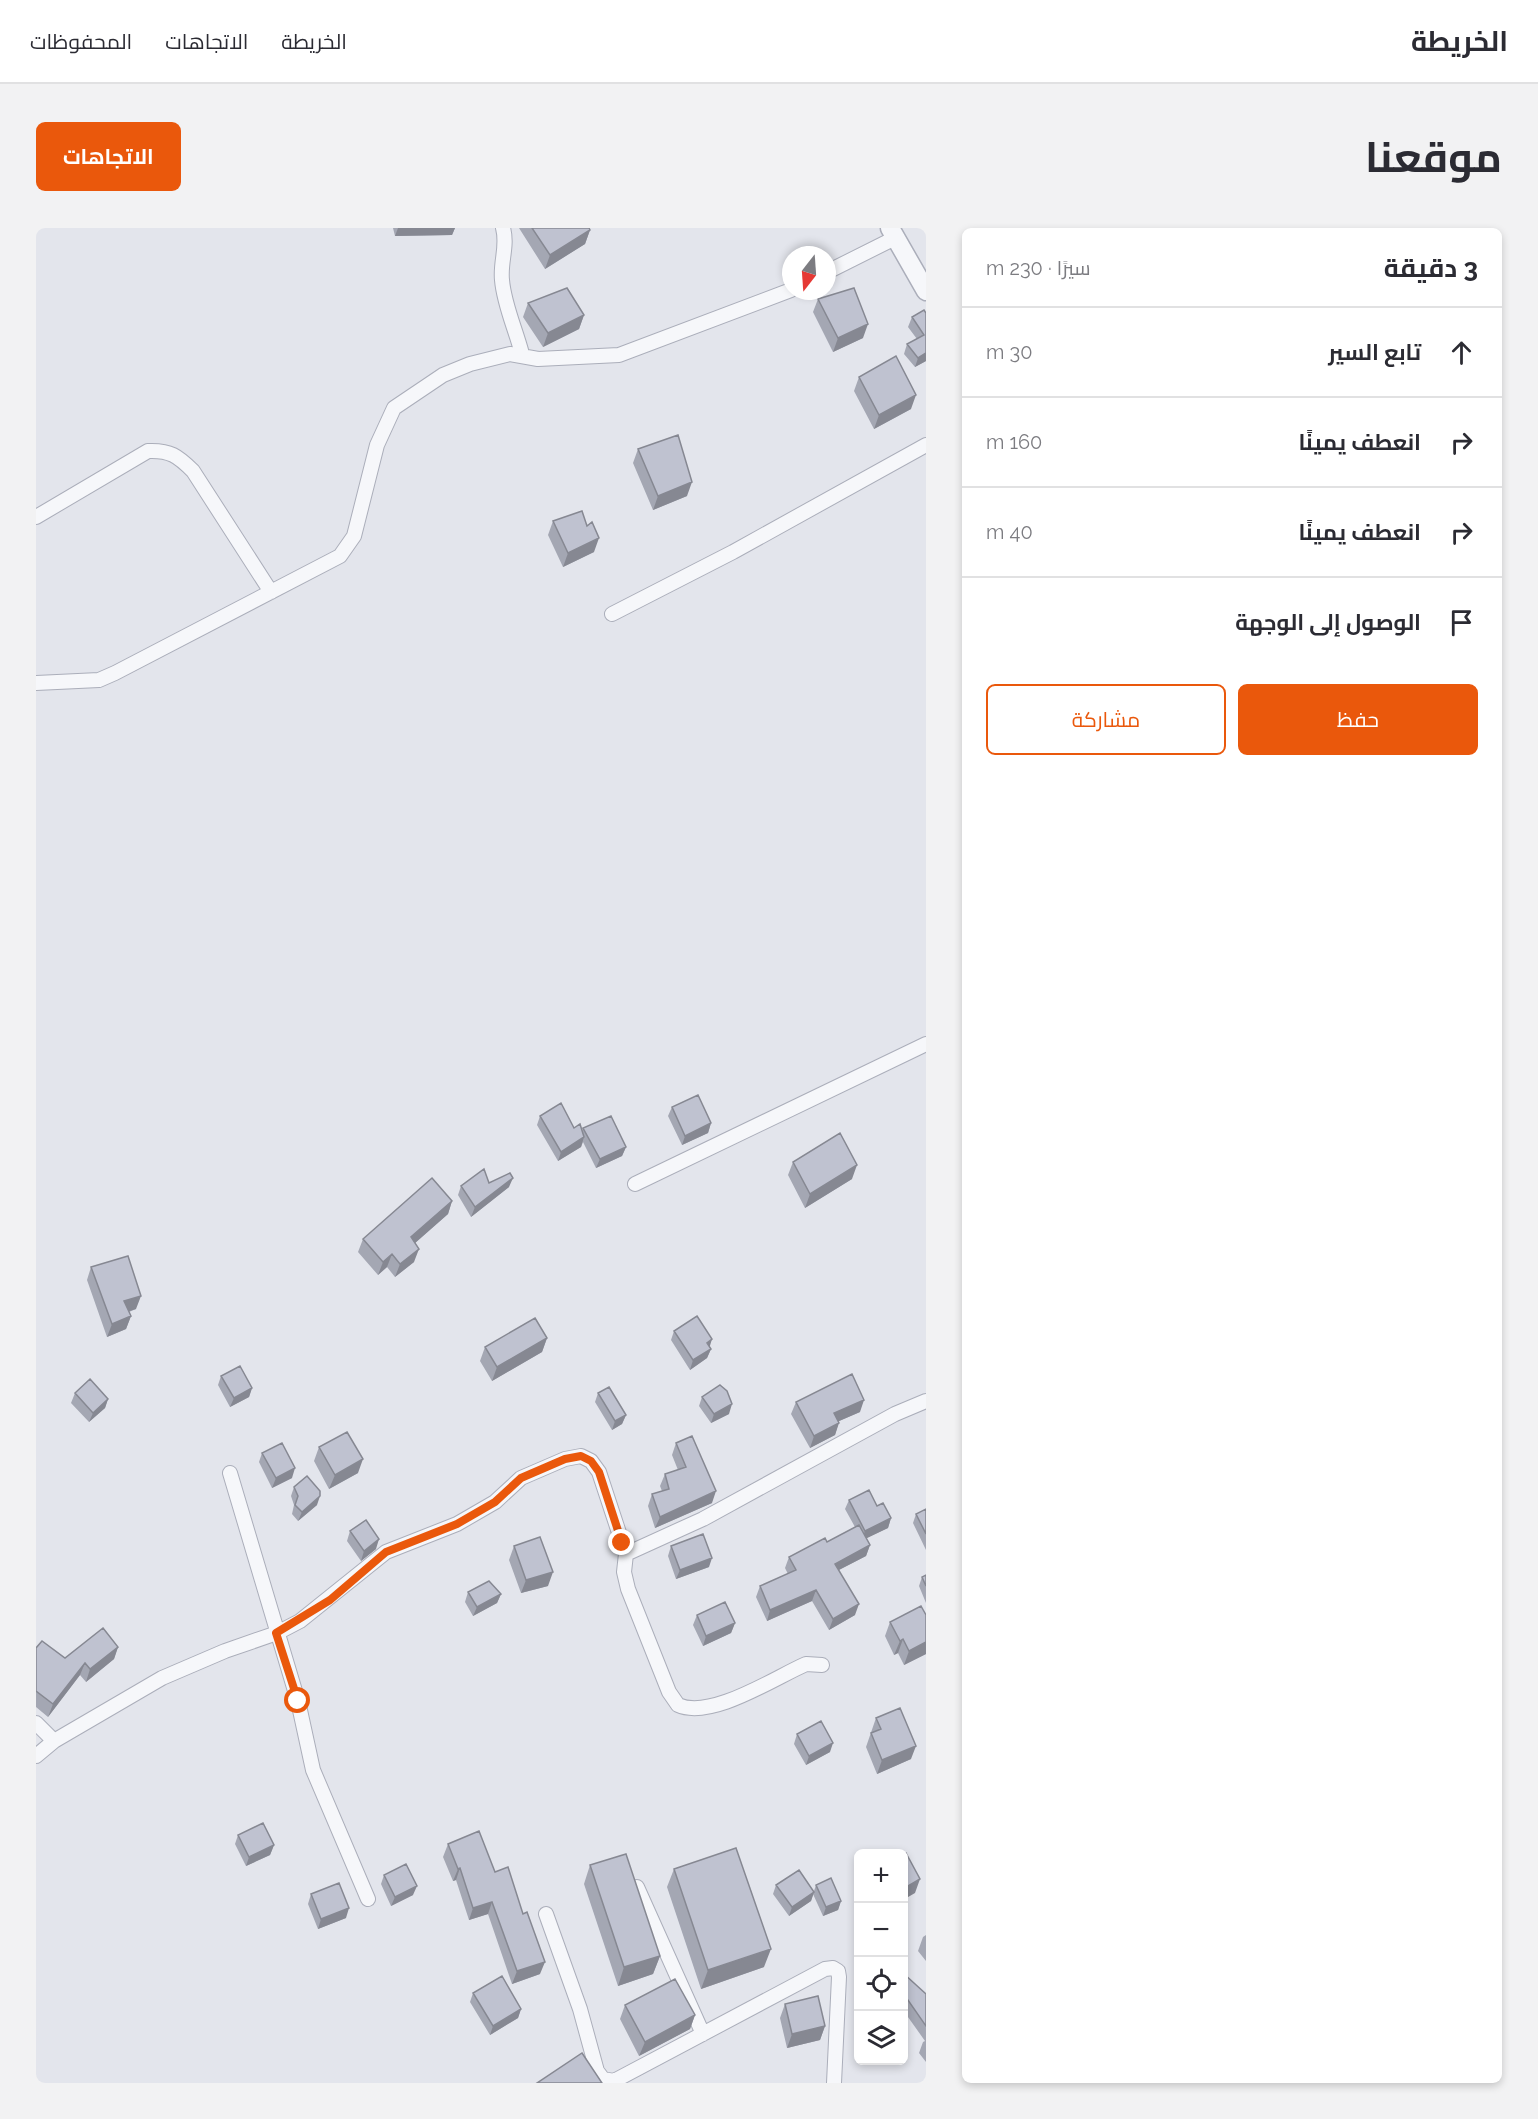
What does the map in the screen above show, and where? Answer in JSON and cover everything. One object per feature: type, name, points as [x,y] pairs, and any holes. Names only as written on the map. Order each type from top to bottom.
[{"type":"street","points":[[503,228],[506,244],[501,276],[522,354]]},
{"type":"street","points":[[836,267],[892,233],[926,291]]},
{"type":"street","points":[[36,683],[99,680],[340,556],[354,536],[377,445],[394,408],[443,375],[497,356],[522,354],[538,359],[619,355],[782,293]]},
{"type":"street","points":[[612,614],[734,552],[926,445]]},
{"type":"street","points":[[36,517],[148,451],[163,450],[177,455],[193,471],[271,592]]},
{"type":"street","points":[[635,1185],[926,1044]]},
{"type":"street","points":[[626,1554],[703,1519],[885,1419],[926,1401]]},
{"type":"street","points":[[36,1756],[54,1741],[162,1678],[225,1651],[276,1633],[330,1600],[386,1552],[457,1524],[495,1502],[521,1478],[565,1459],[581,1456],[591,1461],[599,1472],[626,1554],[624,1572],[628,1589],[669,1692],[678,1706],[695,1710],[715,1706],[806,1664],[822,1665]]},
{"type":"street","points":[[230,1473],[298,1701],[312,1770],[368,1899]]},
{"type":"street","points":[[36,1723],[54,1741]]},
{"type":"street","points":[[637,1887],[703,2034]]},
{"type":"street","points":[[546,1914],[580,2009],[597,2071],[603,2079],[614,2081],[825,1969],[833,1968],[838,1971],[839,1977],[834,2083]]},
{"type":"building","points":[[532,228],[589,228],[590,230],[550,255]]},
{"type":"building","points":[[567,288],[584,315],[548,333],[528,303]]},
{"type":"building","points":[[854,288],[868,324],[838,338],[819,300],[836,300],[836,294]]},
{"type":"building","points":[[924,310],[926,313],[926,353],[918,358],[907,344],[924,335],[912,317]]},
{"type":"building","points":[[896,356],[916,395],[879,415],[859,377]]},
{"type":"building","points":[[678,435],[692,482],[658,496],[638,449]]},
{"type":"building","points":[[582,511],[587,526],[592,522],[599,538],[568,553],[553,521]]},
{"type":"building","points":[[698,1095],[711,1123],[685,1136],[672,1107]]},
{"type":"building","points":[[561,1103],[574,1128],[580,1124],[584,1137],[561,1152],[540,1116]]},
{"type":"building","points":[[611,1116],[626,1147],[600,1159],[583,1128]]},
{"type":"building","points":[[840,1133],[857,1165],[810,1194],[793,1162]]},
{"type":"building","points":[[484,1169],[489,1183],[510,1173],[513,1178],[475,1207],[461,1186]]},
{"type":"building","points":[[432,1178],[452,1201],[411,1237],[419,1249],[400,1264],[392,1254],[383,1262],[363,1239]]},
{"type":"building","points":[[128,1256],[141,1296],[124,1301],[131,1316],[112,1324],[91,1267]]},
{"type":"building","points":[[697,1316],[712,1339],[707,1343],[711,1349],[693,1360],[674,1331]]},
{"type":"building","points":[[535,1318],[547,1338],[497,1367],[485,1347]]},
{"type":"building","points":[[240,1366],[252,1388],[234,1398],[221,1376]]},
{"type":"building","points":[[852,1374],[864,1400],[834,1413],[839,1423],[814,1436],[796,1402]]},
{"type":"building","points":[[90,1379],[108,1399],[93,1413],[75,1393]]},
{"type":"building","points":[[720,1385],[727,1391],[732,1404],[714,1414],[702,1397]]},
{"type":"building","points":[[609,1387],[626,1415],[615,1421],[598,1393]]},
{"type":"building","points":[[347,1432],[363,1459],[335,1475],[319,1447]]},
{"type":"building","points":[[692,1436],[716,1491],[660,1517],[652,1494],[669,1489],[665,1474],[686,1467],[676,1443]]},
{"type":"building","points":[[282,1443],[295,1468],[276,1478],[262,1453]]},
{"type":"building","points":[[307,1476],[320,1491],[320,1496],[302,1512],[295,1505],[298,1496],[294,1487]]},
{"type":"building","points":[[869,1490],[877,1506],[883,1503],[891,1518],[865,1531],[849,1500]]},
{"type":"building","points":[[926,1509],[926,1534],[916,1514]]},
{"type":"building","points":[[366,1520],[379,1539],[364,1551],[350,1531]]},
{"type":"building","points":[[859,1525],[870,1545],[835,1564],[859,1604],[833,1619],[816,1590],[770,1610],[760,1586],[796,1570],[789,1557],[825,1538],[827,1542]]},
{"type":"building","points":[[703,1534],[712,1558],[680,1570],[671,1546]]},
{"type":"building","points":[[540,1537],[553,1572],[526,1580],[514,1546]]},
{"type":"building","points":[[489,1581],[501,1594],[477,1607],[468,1592]]},
{"type":"building","points":[[725,1602],[735,1623],[706,1636],[697,1615]]},
{"type":"building","points":[[921,1606],[926,1615],[926,1642],[909,1651],[903,1639],[900,1641],[890,1622]]},
{"type":"building","points":[[103,1628],[118,1647],[90,1669],[85,1663],[53,1704],[36,1691],[36,1648],[42,1641],[65,1658]]},
{"type":"building","points":[[900,1708],[916,1746],[882,1760],[871,1733],[881,1729],[876,1718]]},
{"type":"building","points":[[821,1721],[833,1743],[809,1756],[797,1734]]},
{"type":"building","points":[[263,1823],[274,1845],[249,1857],[238,1835]]},
{"type":"building","points":[[479,1831],[495,1872],[508,1867],[523,1914],[527,1912],[545,1962],[517,1971],[492,1902],[473,1908],[460,1868],[458,1869],[448,1844]]},
{"type":"building","points":[[736,1848],[771,1949],[708,1970],[674,1869]]},
{"type":"building","points":[[626,1854],[660,1956],[624,1967],[590,1865]]},
{"type":"building","points":[[908,1857],[920,1879],[908,1886]]},
{"type":"building","points":[[406,1864],[417,1886],[395,1897],[384,1875]]},
{"type":"building","points":[[799,1870],[814,1892],[792,1907],[776,1885]]},
{"type":"building","points":[[831,1878],[841,1901],[826,1907],[816,1885]]},
{"type":"building","points":[[339,1883],[349,1908],[321,1919],[311,1894]]},
{"type":"building","points":[[502,1976],[521,2009],[493,2026],[473,1993]]},
{"type":"building","points":[[908,1978],[926,1994],[926,2026],[908,2000]]},
{"type":"building","points":[[675,1979],[695,2015],[645,2042],[625,2005]]},
{"type":"building","points":[[818,1996],[825,2026],[792,2034],[785,2004]]},
{"type":"building","points":[[582,2053],[602,2083],[537,2083]]},
{"type":"route","points":[[298,1701],[276,1633],[330,1600],[386,1552],[457,1524],[495,1502],[521,1478],[565,1459],[581,1456],[591,1461],[599,1472],[606,1500],[622,1543]]}]
